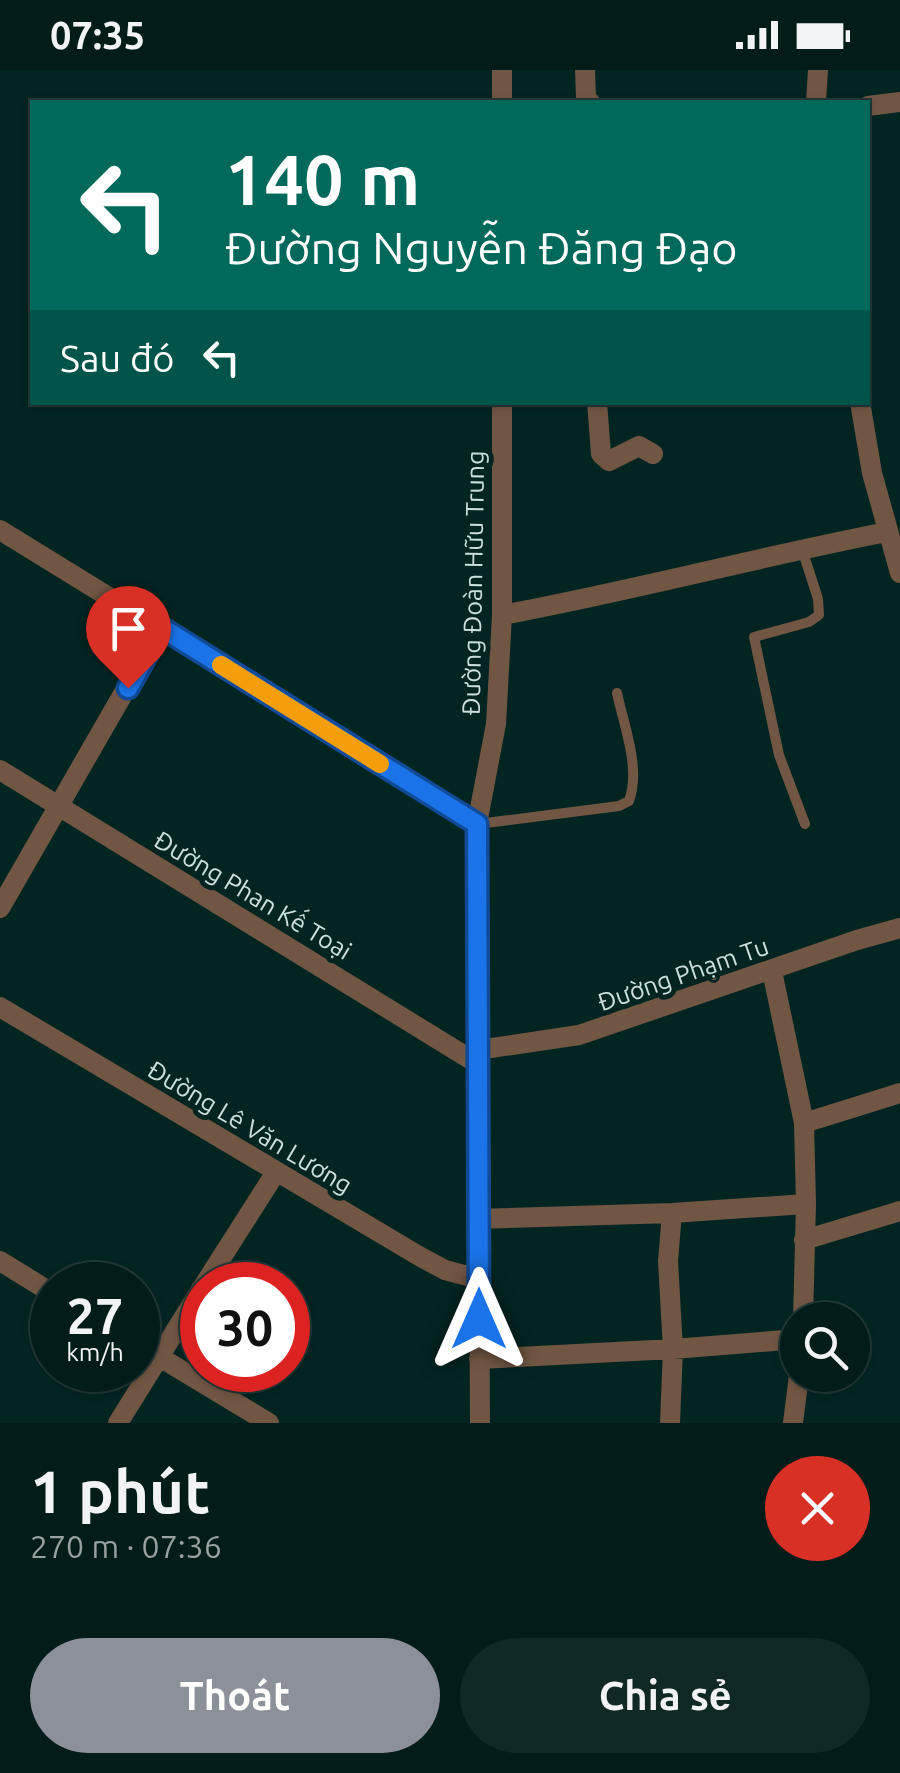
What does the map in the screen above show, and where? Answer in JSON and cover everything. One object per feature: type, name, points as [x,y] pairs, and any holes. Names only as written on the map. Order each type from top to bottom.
[{"type":"street","points":[[502,70],[502,100]]},
{"type":"street","points":[[585,70],[588,100]]},
{"type":"street","points":[[816,100],[818,70]]},
{"type":"street","points":[[870,106],[900,102]]},
{"type":"street","name":"Đường Đoàn Hữu Trung","points":[[480,1423],[477,824],[496,724],[502,616],[502,405]]},
{"type":"street","points":[[598,405],[601,454],[609,460],[640,446],[653,454]]},
{"type":"street","points":[[861,405],[872,473],[900,573]]},
{"type":"street","points":[[0,530],[477,824]]},
{"type":"street","points":[[502,616],[887,532]]},
{"type":"street","points":[[0,908],[162,628]]},
{"type":"street","name":"Đường Phan Kế Toại","points":[[0,770],[478,1057]]},
{"type":"street","name":"Đường Phạm Tu","points":[[478,1057],[579,1035],[900,928]]},
{"type":"street","points":[[772,971],[804,1123],[803,1302]]},
{"type":"street","name":"Đường Lê Văn Lương","points":[[0,1007],[445,1270],[479,1279]]},
{"type":"street","points":[[804,1123],[900,1093]]},
{"type":"street","points":[[218,1262],[276,1172]]},
{"type":"street","points":[[479,1219],[806,1204]]},
{"type":"street","points":[[670,1423],[673,1349],[668,1261],[672,1212]]},
{"type":"street","points":[[804,1240],[900,1212]]},
{"type":"street","points":[[0,1261],[30,1279]]},
{"type":"street","points":[[160,1355],[180,1323]]},
{"type":"street","points":[[479,1359],[780,1341]]},
{"type":"street","points":[[160,1358],[269,1423]]},
{"type":"street","points":[[118,1423],[137,1392]]},
{"type":"street","points":[[793,1423],[796,1392]]},
{"type":"lane","points":[[802,548],[819,615],[809,622],[754,637],[778,754],[805,824]]},
{"type":"lane","points":[[477,824],[619,806],[630,801],[634,788],[631,754],[617,692]]},
{"type":"slow traffic","points":[[221,665],[380,764]]},
{"type":"route","points":[[128,688],[162,628],[477,824],[479,1319]]}]
